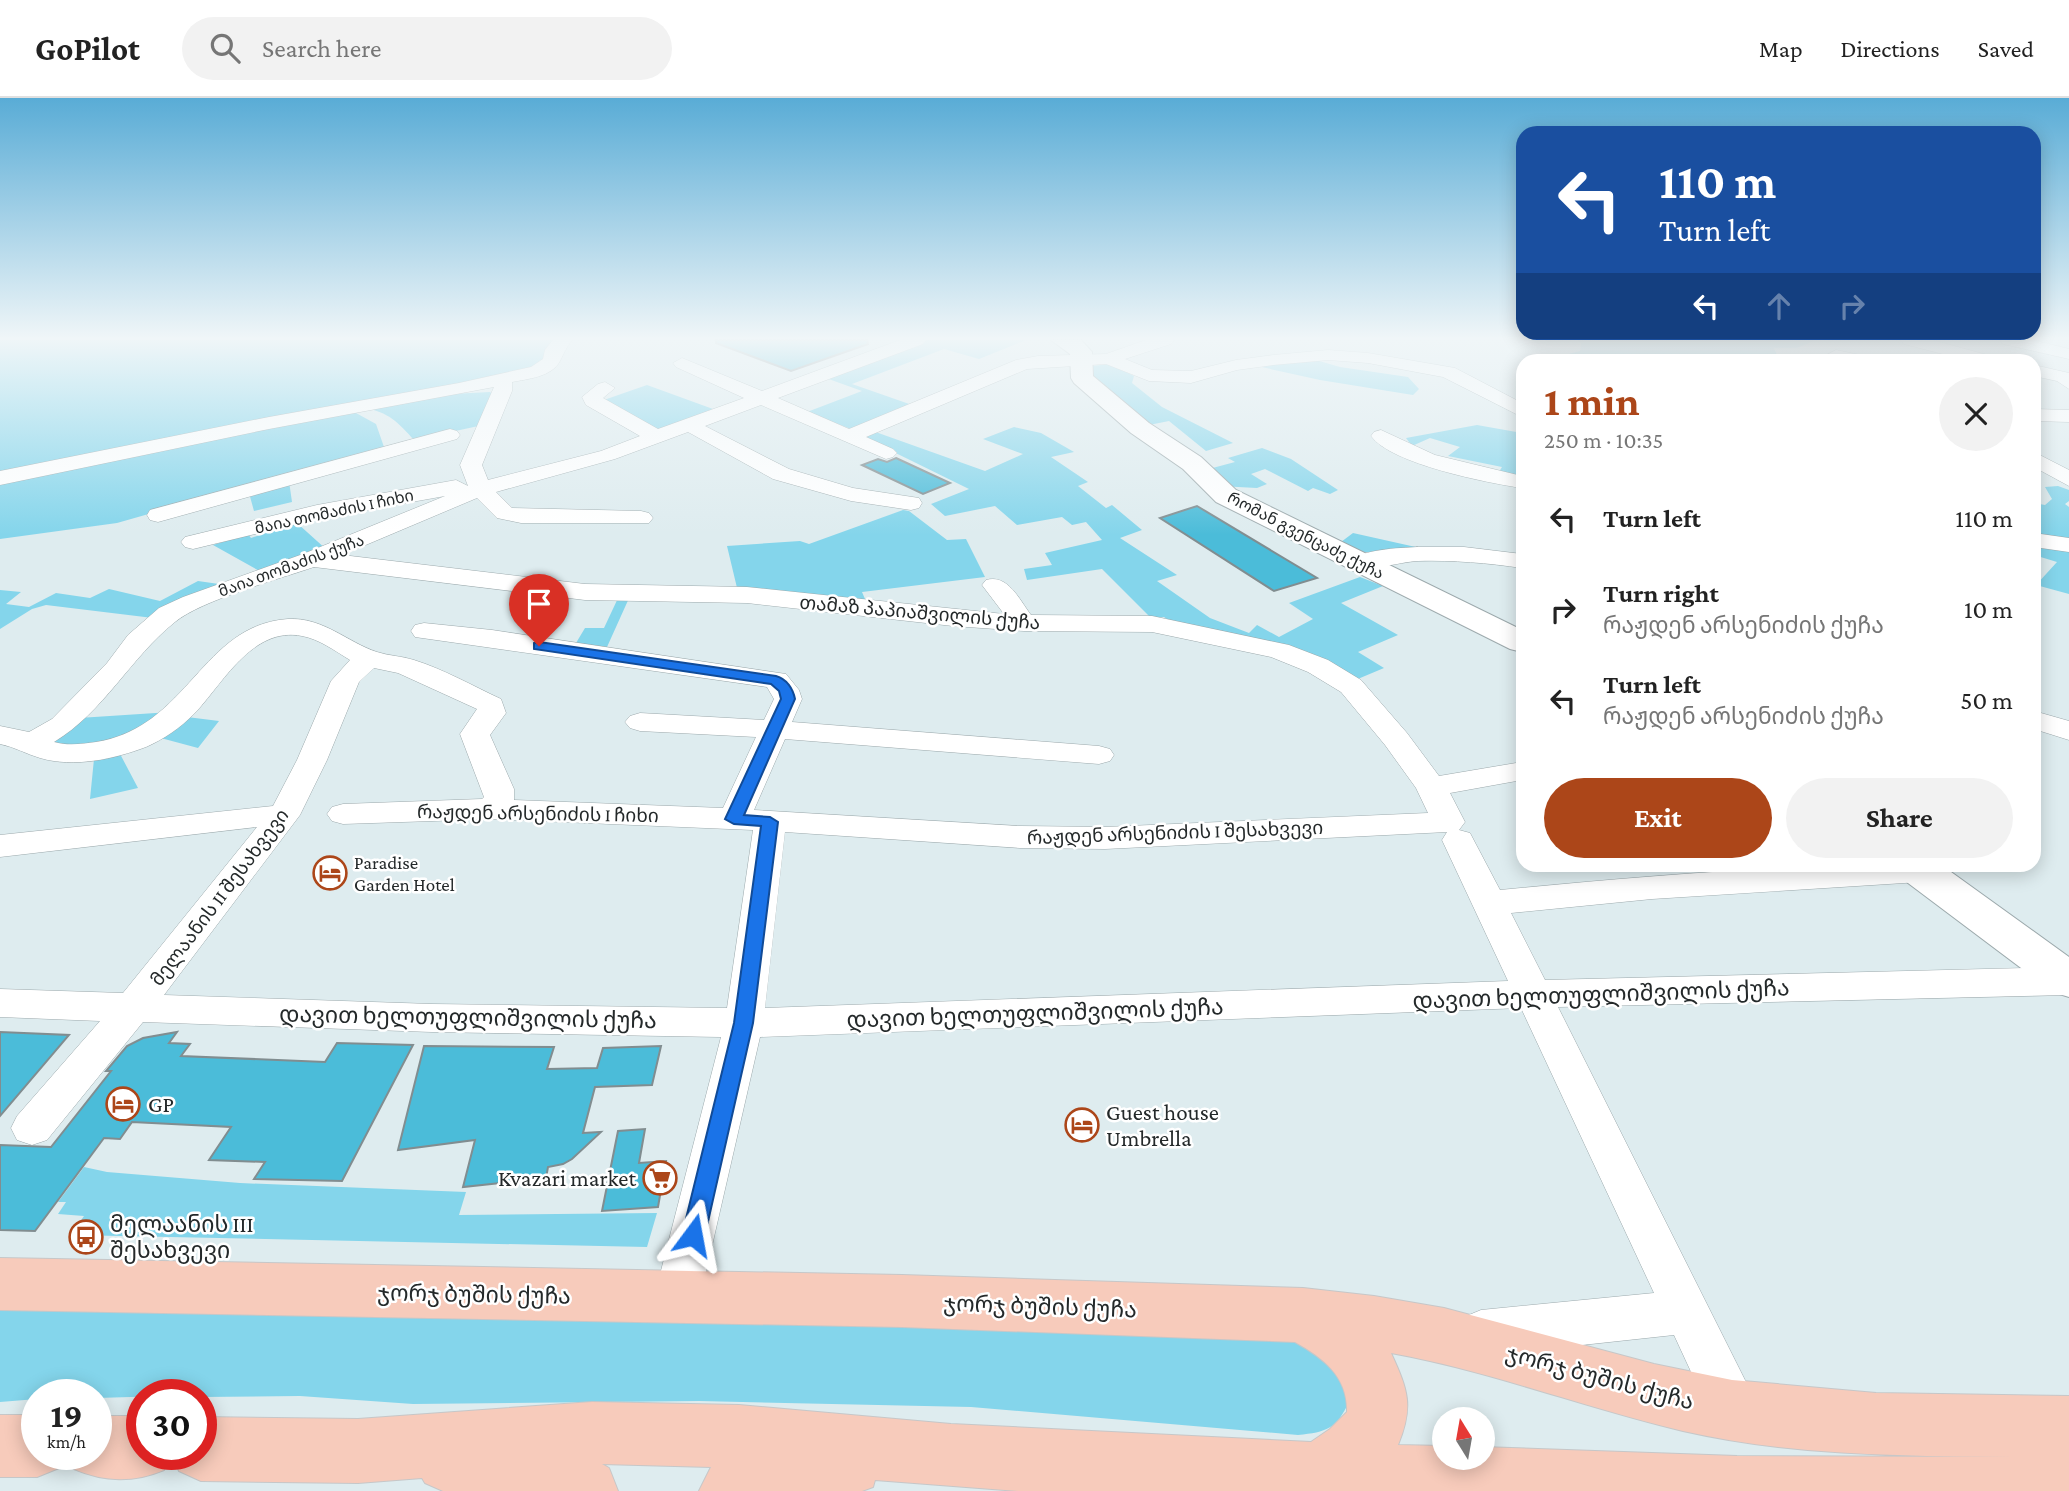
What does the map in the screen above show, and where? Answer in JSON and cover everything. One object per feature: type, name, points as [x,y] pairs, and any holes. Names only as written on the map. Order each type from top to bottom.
[{"type":"main road","name":"ჯორჯ ბუშის ქუჩა","points":[[0,1283],[902,1301],[1303,1315],[1355,1320],[1446,1336],[1684,1401],[1783,1418],[1864,1424],[2069,1427]]},
{"type":"main road","points":[[1303,1315],[1345,1341],[1364,1365],[1376,1387],[1379,1412],[1373,1431],[1360,1446],[1318,1474]]},
{"type":"main road","points":[[217,1449],[358,1451],[592,1433],[739,1436],[951,1456],[1318,1474],[1737,1488],[2069,1490]]},
{"type":"main road","points":[[0,1446],[21,1446]]},
{"type":"main road","points":[[358,1451],[533,1471],[564,1478],[586,1491]]},
{"type":"main road","points":[[731,1491],[744,1482],[784,1470],[951,1456]]},
{"type":"street","points":[[0,478],[362,405]]},
{"type":"street","points":[[496,405],[471,465],[477,486],[505,513],[521,516],[641,518]]},
{"type":"street","points":[[600,405],[658,438]]},
{"type":"street","points":[[477,486],[608,455],[740,405]]},
{"type":"street","points":[[774,405],[886,453]]},
{"type":"street","points":[[848,437],[924,405]]},
{"type":"street","name":"რომან გვენცაძე ქუჩა","points":[[1113,405],[1140,428],[1192,463],[1226,496],[1516,639]]},
{"type":"street","points":[[329,411],[366,412],[381,416],[407,445]]},
{"type":"street","points":[[2041,415],[2064,416]]},
{"type":"street","points":[[2041,424],[2064,416]]},
{"type":"street","points":[[689,425],[755,463],[801,481],[851,494],[911,503]]},
{"type":"street","points":[[158,515],[450,435]]},
{"type":"street","points":[[1381,436],[1395,446],[1463,471],[1516,481]]},
{"type":"street","points":[[2041,463],[2069,479]]},
{"type":"street","name":"მაია თომაძის I ჩიხი","points":[[194,542],[317,512],[477,486]]},
{"type":"street","name":"მაია თომაძის ქუჩა","points":[[33,743],[62,725],[117,669],[137,641],[168,614],[192,602],[312,559],[477,486]]},
{"type":"street","points":[[2041,541],[2069,545]]},
{"type":"street","points":[[1361,563],[1381,556],[1398,555],[1499,557],[1516,560]]},
{"type":"street","name":"თამაზ პაპიაშვილის ქუჩა","points":[[312,559],[585,592],[747,595],[942,617],[1024,623],[1152,624],[1279,651],[1318,666],[1351,686],[1396,739],[1431,787],[1735,1410]]},
{"type":"street","points":[[995,585],[1024,623]]},
{"type":"street","points":[[0,735],[33,743],[43,751],[66,753],[116,747],[145,736],[170,721],[240,645],[276,629],[290,627],[324,635],[369,659],[405,666],[491,705],[492,713],[475,734],[500,797],[492,809]]},
{"type":"street","points":[[424,631],[492,638],[776,680],[786,690],[788,699],[774,729],[752,820],[744,1023],[677,1298]]},
{"type":"street","name":"მელაანის II შესახვევი","points":[[32,1128],[134,1008],[284,815],[312,760],[345,681],[354,669],[369,659]]},
{"type":"street","points":[[640,722],[774,729],[1098,755]]},
{"type":"street","points":[[2041,722],[2069,731]]},
{"type":"street","points":[[1431,787],[1516,772]]},
{"type":"street","name":"რაჟდენ არსენიძის I ჩიხი","points":[[343,814],[492,809],[752,820]]},
{"type":"street","points":[[0,846],[75,841],[225,818],[284,815]]},
{"type":"street","name":"რაჟდენ არსენიძის I შესახვევი","points":[[752,820],[1020,837],[1105,838],[1453,831]]},
{"type":"street","points":[[1489,903],[1652,887],[1860,872]]},
{"type":"street","points":[[1920,872],[2069,980]]},
{"type":"street","name":"დავით ხელთუფლიშვილის ქუჩა","points":[[0,1003],[432,1018],[744,1023],[1534,994],[2069,980]]},
{"type":"street","points":[[1446,1336],[1687,1312]]},
{"type":"shaded area","points":[[0,405],[353,405],[0,475]]},
{"type":"shaded area","points":[[381,405],[490,405],[483,425],[414,440],[392,419],[365,408]]},
{"type":"shaded area","points":[[608,405],[702,405],[713,409],[655,432]]},
{"type":"shaded area","points":[[825,405],[915,406],[856,431],[807,412]]},
{"type":"shaded area","points":[[1118,405],[1160,405],[1233,443],[1206,451],[1169,421],[1144,426]]},
{"type":"shaded area","points":[[356,413],[376,424],[384,447],[117,523],[0,539],[0,481],[331,414]]},
{"type":"shaded area","points":[[1477,425],[1516,432],[1516,479],[1497,475],[1502,467],[1448,456],[1460,447],[1430,438],[1412,446],[1406,438]]},
{"type":"shaded area","points":[[1014,427],[1041,433],[1074,452],[1051,457],[1088,482],[1078,486],[1106,508],[1112,505],[1142,530],[1120,538],[1177,575],[1157,581],[1210,618],[1249,633],[1257,625],[1279,637],[1313,619],[1289,603],[1360,577],[1383,586],[1341,603],[1398,635],[1358,652],[1384,668],[1353,681],[1177,626],[1164,617],[1151,618],[1102,569],[1027,580],[1024,569],[1052,565],[1045,553],[1102,540],[1086,522],[1072,525],[1062,517],[1017,525],[995,506],[945,516],[931,504],[969,489],[859,435],[870,430],[985,471],[1023,454],[983,439]]},
{"type":"shaded area","points":[[1262,448],[1291,459],[1338,490],[1330,494],[1313,488],[1308,491],[1265,469],[1251,474],[1267,484],[1257,488],[1219,486],[1205,470],[1235,462],[1228,458]]},
{"type":"shaded area","points":[[289,481],[292,502],[254,511],[249,493]]},
{"type":"shaded area","points":[[2058,486],[2069,490],[2069,501],[2065,504],[2069,507],[2069,541],[2041,536],[2041,504],[2045,505],[2052,499],[2045,487]]},
{"type":"shaded area","points":[[903,510],[909,511],[947,540],[966,539],[985,577],[862,592],[865,599],[833,602],[738,592],[727,546],[800,541],[809,544]]},
{"type":"shaded area","points":[[297,523],[327,550],[263,573],[213,545],[248,534],[251,538]]},
{"type":"shaded area","points":[[1353,533],[1438,552],[1356,552],[1333,548]]},
{"type":"shaded area","points":[[2041,546],[2069,552],[2069,594],[2041,586],[2041,580],[2057,562],[2041,557]]},
{"type":"shaded area","points":[[198,581],[226,585],[153,618],[46,605],[32,609],[0,629],[0,590],[21,592],[6,604],[29,607],[56,593],[90,598],[109,589],[160,601]]},
{"type":"shaded area","points":[[619,596],[630,596],[607,647],[576,643],[585,628],[604,628]]},
{"type":"shaded area","points":[[171,712],[130,734],[95,745],[63,746],[51,742],[79,718]]},
{"type":"shaded area","points":[[187,717],[219,721],[198,748],[157,737]]},
{"type":"shaded area","points":[[119,752],[138,788],[90,799],[94,759]]},
{"type":"shaded area","points":[[84,1167],[107,1172],[240,1183],[466,1192],[459,1215],[657,1213],[647,1247],[71,1235],[84,1216],[58,1214],[66,1202],[58,1202]]},
{"type":"shaded area","points":[[0,1307],[263,1307],[1292,1337],[1336,1362],[1349,1402],[1340,1418],[1330,1428],[1298,1435],[971,1407],[699,1401],[413,1404],[300,1396],[217,1397],[217,1379],[126,1379],[126,1397],[112,1398],[112,1379],[21,1379],[21,1400],[0,1402]]},
{"type":"building","points":[[896,458],[950,483],[923,494],[862,465],[878,459],[887,462]]},
{"type":"building","points":[[1197,506],[1317,578],[1274,591],[1160,518]]},
{"type":"building","points":[[0,1032],[69,1035],[0,1116]]},
{"type":"building","points":[[177,1032],[169,1043],[190,1044],[181,1056],[325,1062],[337,1043],[413,1045],[342,1181],[254,1179],[265,1162],[209,1160],[231,1127],[132,1122],[120,1139],[104,1138],[35,1231],[0,1230],[0,1145],[51,1147],[111,1071],[106,1071],[127,1046],[143,1038]]},
{"type":"building","points":[[424,1046],[554,1047],[547,1069],[597,1068],[603,1048],[661,1046],[652,1085],[595,1087],[583,1133],[601,1132],[572,1159],[548,1167],[546,1178],[463,1187],[475,1140],[398,1150]]},
{"type":"building","points":[[645,1129],[639,1163],[666,1161],[658,1207],[602,1211],[618,1131]]},
{"type":"place","name":"Paradise Garden Hotel","points":[[330,873]]},
{"type":"place","name":"GP","points":[[123,1104]]},
{"type":"place","name":"Guest house Umbrella","points":[[1082,1125]]},
{"type":"place","name":"Kvazari market","points":[[660,1178]]},
{"type":"place","name":"მელაანის III შესახვევი","points":[[86,1237]]},
{"type":"route","points":[[539,646],[776,680],[786,690],[788,699],[734,819],[770,822],[744,1023],[693,1235]]}]
